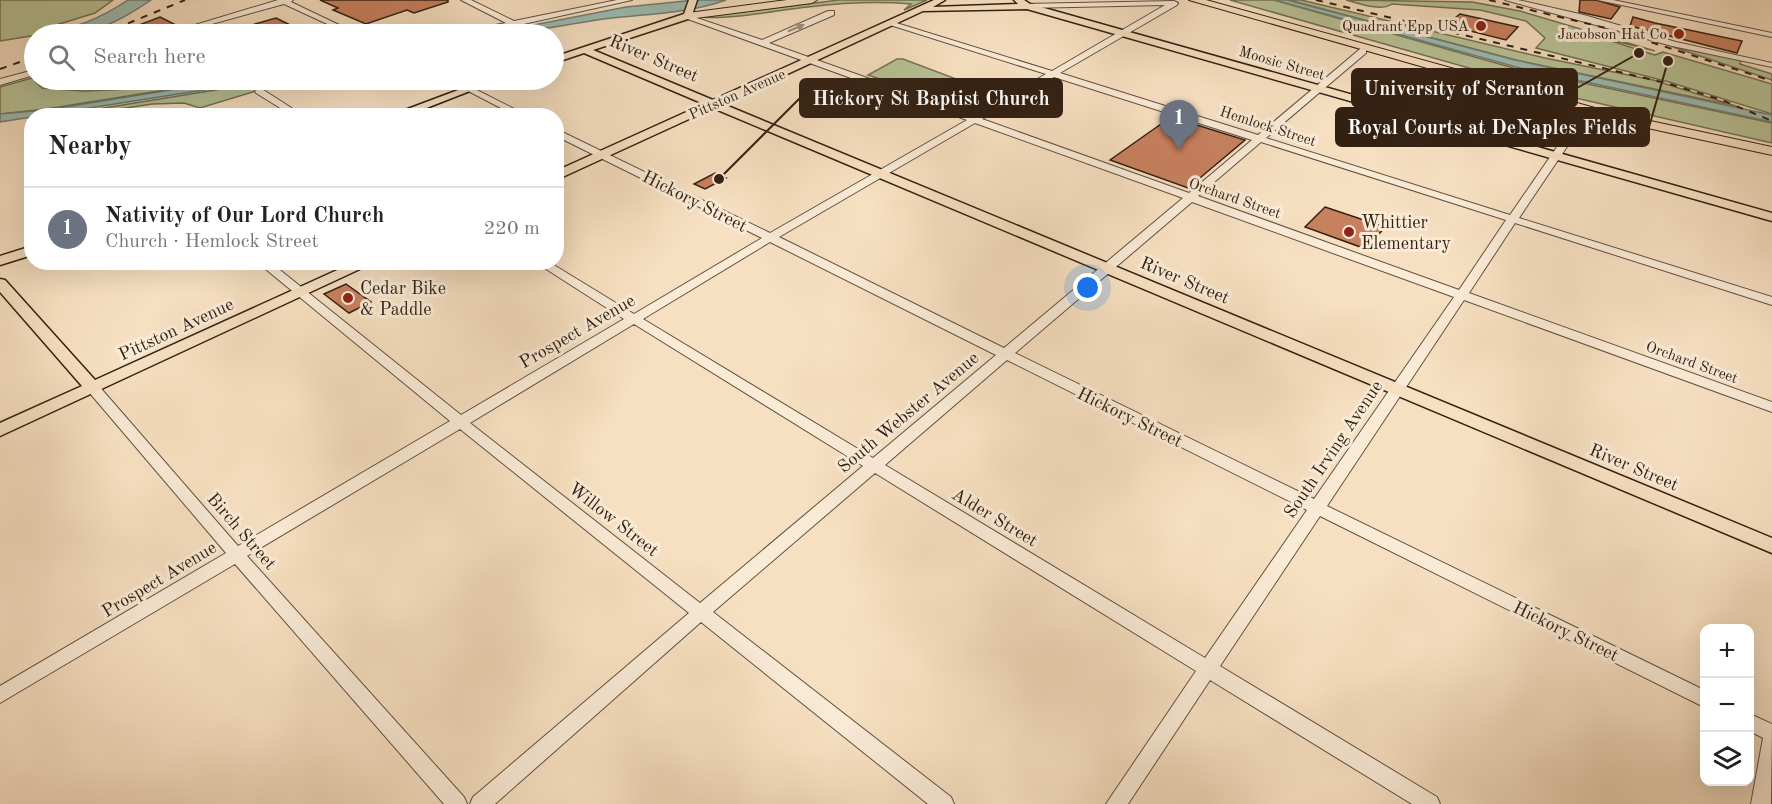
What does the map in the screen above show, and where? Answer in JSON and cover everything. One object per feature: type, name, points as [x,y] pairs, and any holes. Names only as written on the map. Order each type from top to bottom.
[{"type":"highway","points":[[691,7],[795,0]]},
{"type":"highway","points":[[691,7],[812,0]]},
{"type":"highway","points":[[1194,0],[1603,114],[1772,150]]},
{"type":"highway","points":[[1209,0],[1248,10]]},
{"type":"highway","points":[[1215,0],[1573,102],[1772,150]]},
{"type":"main road","name":"Pittston Avenue","points":[[564,172],[940,0]]},
{"type":"main road","name":"Moosic Street","points":[[918,10],[1023,2],[1122,33],[1772,217]]},
{"type":"main road","points":[[564,57],[691,7]]},
{"type":"main road","name":"River Street","points":[[584,50],[1772,546]]},
{"type":"main road","points":[[415,108],[463,90]]},
{"type":"main road","points":[[0,261],[24,253]]},
{"type":"main road","name":"Pittston Avenue","points":[[0,430],[350,270]]},
{"type":"main road","name":"Birch Street","points":[[3,291],[93,388]]},
{"type":"street","points":[[203,24],[285,0],[334,24]]},
{"type":"street","points":[[465,0],[514,24]]},
{"type":"street","points":[[520,24],[628,0]]},
{"type":"street","points":[[1509,0],[1680,45],[1772,65]]},
{"type":"street","points":[[1602,0],[1772,35]]},
{"type":"street","points":[[1653,11],[1661,0]]},
{"type":"street","name":"Prospect Avenue","points":[[0,695],[459,421],[1174,3],[1023,2]]},
{"type":"street","name":"Orchard Street","points":[[691,7],[762,43],[1772,407]]},
{"type":"street","points":[[762,43],[831,13]]},
{"type":"street","name":"Hemlock Street","points":[[893,23],[1772,301]]},
{"type":"street","name":"South Webster Avenue","points":[[480,804],[701,612],[1363,51]]},
{"type":"street","points":[[0,82],[24,75]]},
{"type":"street","points":[[472,90],[508,108]]},
{"type":"street","points":[[259,91],[287,108]]},
{"type":"street","name":"South Irving Avenue","points":[[1116,804],[1582,117]]},
{"type":"street","name":"Hickory Street","points":[[564,136],[1700,697]]},
{"type":"street","name":"Willow Street","points":[[272,270],[944,804]]},
{"type":"street","name":"Alder Street","points":[[553,270],[1430,804]]},
{"type":"street","name":"Birch Street","points":[[93,388],[457,804]]},
{"type":"street","points":[[1754,724],[1772,733]]},
{"type":"street","points":[[1761,804],[1772,739]]},
{"type":"green space","points":[[0,0],[113,0],[95,13],[59,24],[24,24],[24,37],[0,41]]},
{"type":"green space","points":[[839,0],[927,0],[904,10],[911,4],[846,4],[740,16],[701,17]]},
{"type":"green space","points":[[1230,0],[1274,0],[1517,69],[1772,123],[1772,143],[1567,96]]},
{"type":"green space","points":[[1289,0],[1301,0],[1545,58],[1653,80],[1736,106],[1516,60]]},
{"type":"green space","points":[[1346,0],[1472,2],[1520,11],[1655,51],[1592,35],[1655,55],[1663,52],[1772,84],[1772,114],[1669,82],[1536,48],[1545,38],[1526,21],[1480,10],[1392,4],[1376,7]]},
{"type":"green space","points":[[1673,47],[1741,59],[1740,64],[1772,74],[1772,80]]},
{"type":"green space","points":[[897,59],[903,59],[959,80],[929,96],[868,75]]},
{"type":"green space","points":[[24,80],[24,90],[165,90],[52,108],[24,108],[24,111],[0,114],[0,87]]},
{"type":"green space","points":[[215,90],[259,90],[200,108],[184,103],[104,108]]},
{"type":"water","points":[[128,0],[151,0],[110,24],[81,24]]},
{"type":"water","points":[[695,0],[726,0],[655,14],[564,25],[538,24],[626,7]]},
{"type":"water","points":[[1275,0],[1287,0],[1515,60],[1772,115],[1772,122],[1520,68]]},
{"type":"water","points":[[170,90],[204,90],[89,108],[58,108]]},
{"type":"water","points":[[24,112],[24,118],[0,122],[0,114]]},
{"type":"building","points":[[320,0],[448,0],[448,2],[414,13],[407,10],[366,24],[333,10],[338,8]]},
{"type":"building","points":[[1580,0],[1596,0],[1620,7],[1611,19],[1579,12]]},
{"type":"building","name":"Quadrant Epp USA","points":[[1460,14],[1518,27],[1506,40],[1446,25]]},
{"type":"building","points":[[160,17],[174,24],[142,24]]},
{"type":"building","points":[[1633,17],[1742,41],[1737,53],[1630,26]]},
{"type":"building","points":[[276,18],[288,24],[255,24]]},
{"type":"building","points":[[1171,117],[1245,140],[1188,188],[1110,160]]},
{"type":"building","points":[[715,173],[726,178],[705,189],[694,184]]},
{"type":"building","name":"Whittier Elementary","points":[[1325,207],[1385,227],[1366,249],[1305,227]]},
{"type":"building","name":"Cedar Bike & Paddle","points":[[346,284],[371,302],[349,313],[324,294]]},
{"type":"railway","points":[[126,24],[185,0]]},
{"type":"railway","points":[[1316,0],[1666,83],[1722,100],[1772,121]]},
{"type":"railway","points":[[1489,0],[1610,29],[1772,81]]},
{"type":"railway","points":[[0,69],[24,61]]},
{"type":"place","name":"Quadrant Epp USA","points":[[1481,26]]},
{"type":"place","name":"Jacobson Hat Co","points":[[1679,34]]},
{"type":"place","name":"University of Scranton","points":[[1639,53]]},
{"type":"place","name":"Royal Courts at DeNaples Fields","points":[[1668,61]]},
{"type":"place","name":"Nativity of Our Lord Church","points":[[1179,150]]},
{"type":"place","name":"Hickory St Baptist Church","points":[[719,179]]},
{"type":"place","name":"Whittier Elementary","points":[[1349,232]]},
{"type":"place","name":"Cedar Bike & Paddle","points":[[348,298]]}]
